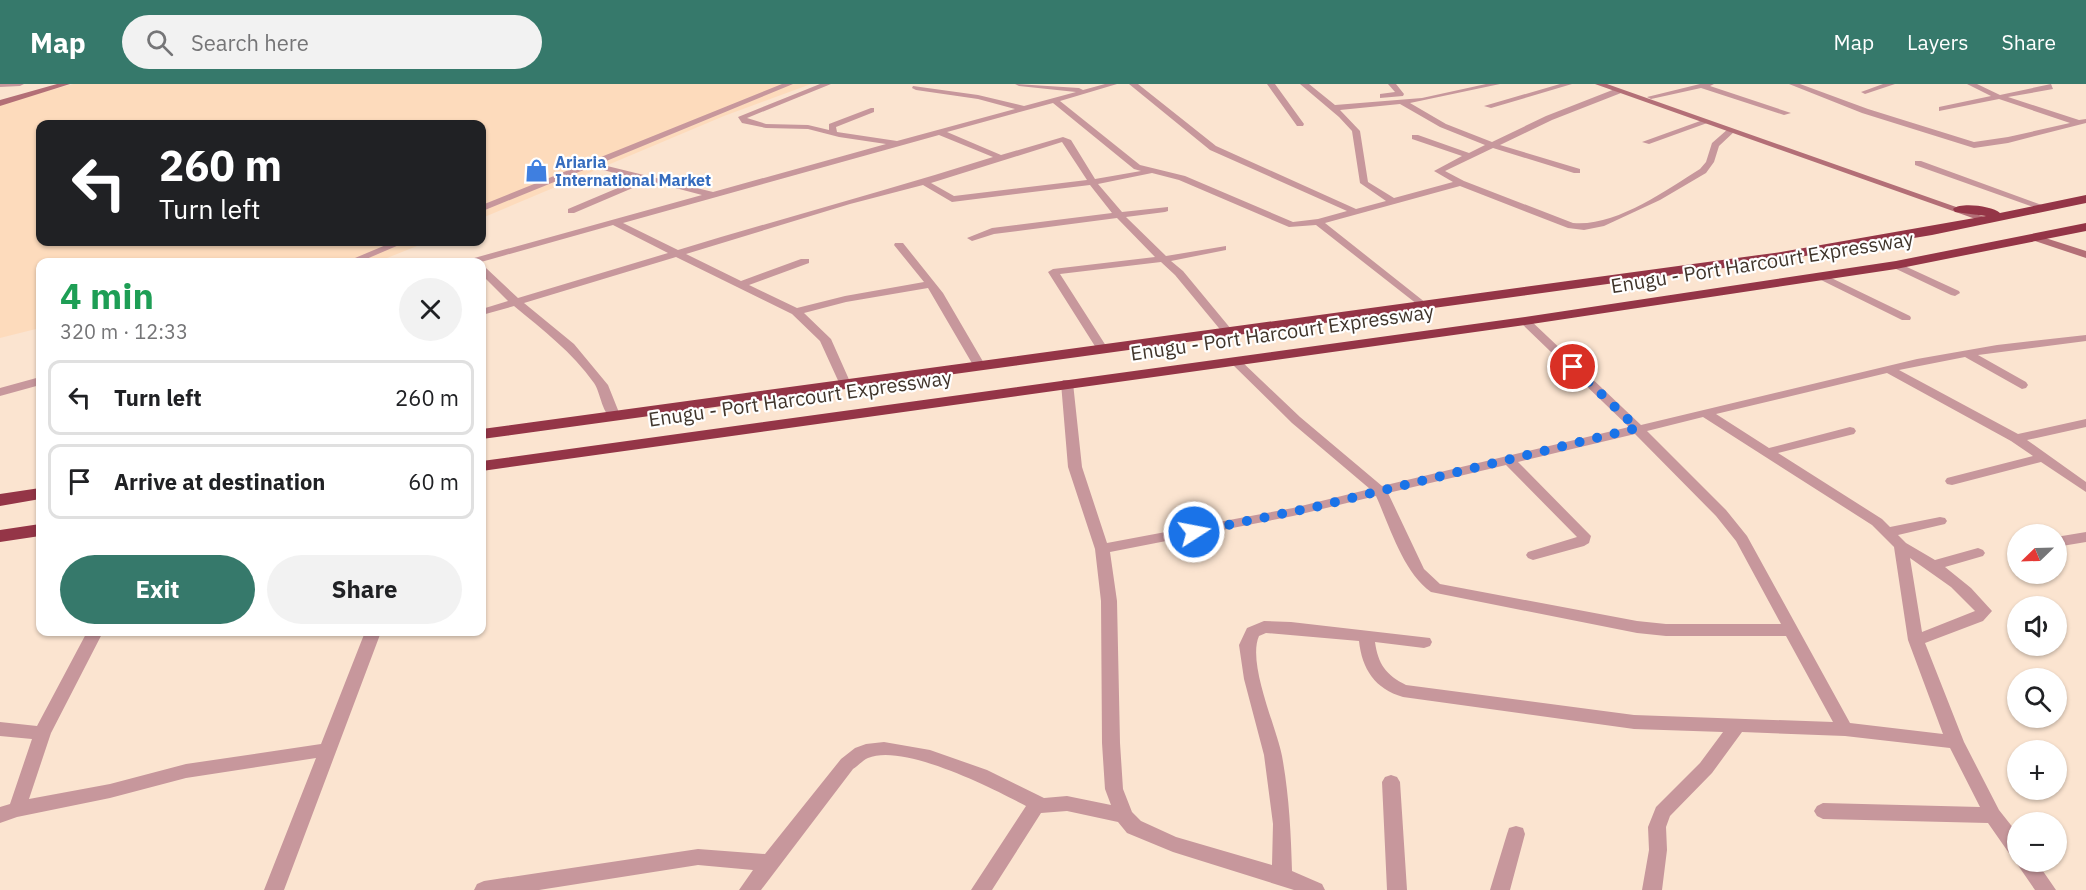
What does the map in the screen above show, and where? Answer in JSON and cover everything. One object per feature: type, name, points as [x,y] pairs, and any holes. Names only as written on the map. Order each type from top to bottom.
[{"type":"highway","name":"Enugu - Port Harcourt Expressway","points":[[486,433],[1781,256],[1951,227],[2086,199]]},
{"type":"highway","points":[[1951,227],[1953,207],[2014,214]]},
{"type":"highway","name":"Enugu - Port Harcourt Expressway","points":[[486,465],[1525,321],[1896,265],[2086,227]]},
{"type":"highway","points":[[0,500],[36,495]]},
{"type":"highway","points":[[0,536],[36,531]]},
{"type":"main road","points":[[0,103],[66,84]]},
{"type":"main road","points":[[1599,84],[1651,98],[1775,142],[1807,156]]},
{"type":"main road","points":[[1616,87],[1731,131],[1988,220]]},
{"type":"main road","points":[[2037,238],[2086,255]]},
{"type":"street","points":[[0,85],[20,84]]},
{"type":"street","points":[[60,84],[66,84]]},
{"type":"street","points":[[486,206],[789,84]]},
{"type":"street","points":[[827,84],[742,117],[745,121],[766,126],[808,127],[850,137],[899,144]]},
{"type":"street","points":[[1019,84],[1087,91]]},
{"type":"street","points":[[486,258],[1113,84]]},
{"type":"street","points":[[1133,84],[1213,148],[1356,212]]},
{"type":"street","points":[[1271,84],[1300,124]]},
{"type":"street","points":[[1304,84],[1356,131],[1364,183],[1394,202]]},
{"type":"street","points":[[1321,100],[1400,94],[1392,84]]},
{"type":"street","points":[[1332,108],[1450,95],[1496,84]]},
{"type":"street","points":[[1527,84],[1544,91]]},
{"type":"street","points":[[1488,106],[1568,84]]},
{"type":"street","points":[[1651,98],[1712,84]]},
{"type":"street","points":[[1793,84],[1866,111],[1974,145],[2008,140],[2083,123]]},
{"type":"street","points":[[1865,92],[1891,84]]},
{"type":"street","points":[[1971,84],[1999,97],[2083,123]]},
{"type":"street","points":[[1942,109],[2050,87],[2047,84]]},
{"type":"street","points":[[1702,86],[1787,113]]},
{"type":"street","points":[[1616,87],[1438,171],[1461,183],[1571,226],[1590,228],[1649,204],[1703,171],[1710,162],[1715,145],[1731,131]]},
{"type":"street","points":[[916,88],[978,97],[1024,109]]},
{"type":"street","points":[[1054,100],[1137,167],[1150,172]]},
{"type":"street","points":[[1402,102],[1438,125],[1494,146],[1577,171]]},
{"type":"street","points":[[833,132],[832,126],[871,110]]},
{"type":"street","points":[[1646,142],[1706,122]]},
{"type":"street","points":[[939,132],[1002,158]]},
{"type":"street","points":[[1415,137],[1470,156]]},
{"type":"street","points":[[486,311],[1063,139],[1068,142],[1092,182],[1120,216],[1164,259],[1227,331]]},
{"type":"street","points":[[1918,163],[2046,208]]},
{"type":"street","points":[[590,164],[715,195]]},
{"type":"street","points":[[924,182],[952,199],[1092,182],[1150,172],[1166,173],[1292,225],[1318,222],[1461,183]]},
{"type":"street","points":[[571,211],[647,179]]},
{"type":"street","points":[[972,238],[992,231],[1165,209]]},
{"type":"street","points":[[1318,222],[1422,305]]},
{"type":"street","points":[[616,223],[796,312],[825,339],[842,371],[845,384]]},
{"type":"street","points":[[899,245],[931,284],[979,365]]},
{"type":"street","points":[[360,258],[391,246]]},
{"type":"street","points":[[1102,349],[1053,272],[1164,259],[1222,248]]},
{"type":"street","points":[[742,284],[805,261]]},
{"type":"street","points":[[1896,265],[1955,293]]},
{"type":"street","points":[[486,274],[516,302],[547,325],[577,354],[602,385],[614,415]]},
{"type":"street","points":[[1821,276],[1906,318]]},
{"type":"street","points":[[796,312],[845,298],[931,284]]},
{"type":"street","points":[[1525,321],[1637,428],[1721,513],[1742,539],[1845,729]]},
{"type":"street","points":[[1102,549],[1218,528],[1381,492],[1637,428],[1707,414],[1889,369],[1966,353],[2086,338]]},
{"type":"street","points":[[1966,353],[2022,385]]},
{"type":"street","points":[[1235,362],[1296,420],[1381,492],[1418,571],[1436,588],[1637,627],[1666,630],[1790,630]]},
{"type":"street","points":[[1889,369],[2016,438],[2086,488]]},
{"type":"street","points":[[0,392],[36,382]]},
{"type":"street","points":[[1067,383],[1075,467],[1102,549],[1109,601],[1114,789],[1124,816],[1134,827],[1173,844],[1282,876],[1315,890]]},
{"type":"street","points":[[1707,414],[1857,508],[1889,532],[1901,546],[1933,566],[1984,611],[1978,617],[1916,640]]},
{"type":"street","points":[[2016,438],[2086,423]]},
{"type":"street","points":[[1768,452],[1850,431]]},
{"type":"street","points":[[1952,481],[2045,457]]},
{"type":"street","points":[[1510,461],[1584,536],[1584,540],[1580,543],[1533,555]]},
{"type":"street","points":[[1889,532],[1940,520]]},
{"type":"street","points":[[2067,540],[2086,537]]},
{"type":"street","points":[[1901,546],[1916,640],[1955,742],[1993,815],[2007,835]]},
{"type":"street","points":[[1933,566],[1978,554]]},
{"type":"street","points":[[1282,876],[1282,824],[1273,754],[1252,679],[1247,645],[1253,632],[1264,627],[1424,642]]},
{"type":"street","points":[[8,812],[42,733],[92,636]]},
{"type":"street","points":[[274,890],[371,636]]},
{"type":"street","points":[[1366,636],[1369,659],[1375,672],[1387,684],[1403,691],[1634,722],[1845,729],[1955,742]]},
{"type":"street","points":[[1652,890],[1658,850],[1657,827],[1662,812],[1706,768],[1736,727]]},
{"type":"street","points":[[0,729],[42,733]]},
{"type":"street","points":[[749,890],[847,764],[865,751],[883,748],[915,753],[1009,788],[1041,805]]},
{"type":"street","points":[[8,812],[110,791],[186,771],[326,750]]},
{"type":"street","points":[[1391,782],[1397,890]]},
{"type":"street","points":[[981,890],[1030,812],[1041,805],[1064,804],[1124,816]]},
{"type":"street","points":[[1823,812],[1993,815]]},
{"type":"street","points":[[1500,890],[1516,834]]},
{"type":"street","points":[[484,890],[698,857],[770,863]]},
{"type":"street","points":[[2033,872],[2046,890]]},
{"type":"shaded area","name":"Ariaria International Market","points":[[73,84],[811,84],[724,116],[486,216],[486,120],[36,120],[36,246],[417,246],[387,258],[36,258],[36,329],[0,338],[0,104]]},
{"type":"place","name":"Ariaria International Market","points":[[537,171]]},
{"type":"route","points":[[1194,532],[1315,507],[1637,428],[1573,367]]}]
